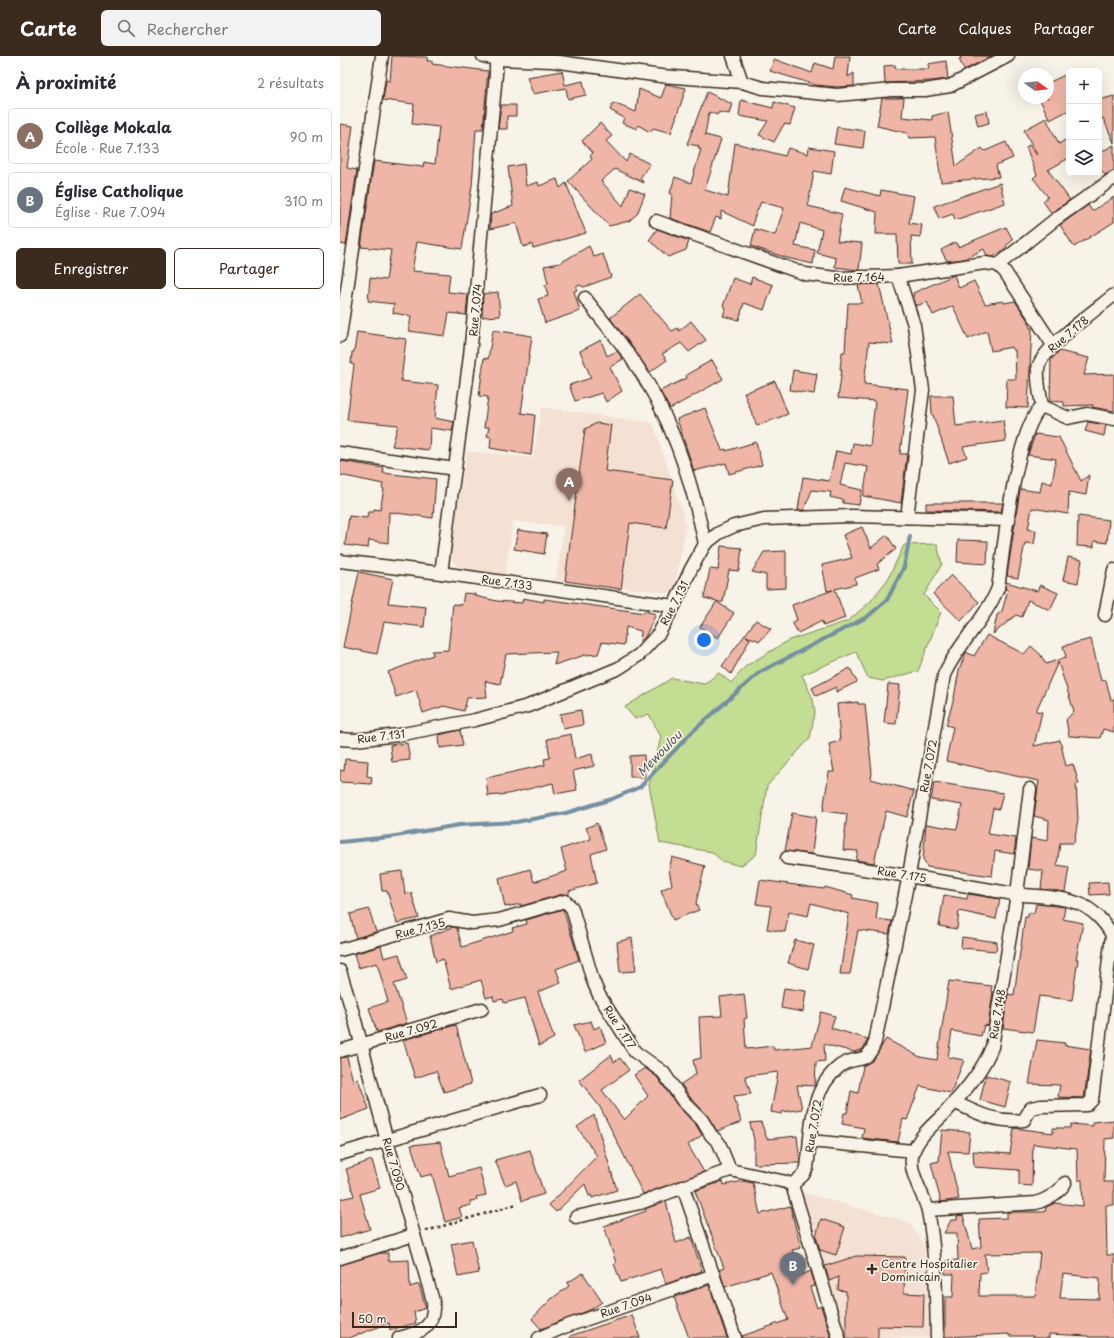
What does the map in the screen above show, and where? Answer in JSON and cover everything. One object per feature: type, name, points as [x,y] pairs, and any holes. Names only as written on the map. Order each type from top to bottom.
[{"type":"street","points":[[340,336],[382,56]]},
{"type":"street","points":[[482,56],[552,61],[661,76],[742,82],[763,88],[837,96],[892,90],[926,90],[950,86],[1008,56]]},
{"type":"street","points":[[733,56],[742,82]]},
{"type":"street","name":"Rue 7.074","points":[[441,573],[470,356],[497,58]]},
{"type":"street","points":[[998,265],[1057,218],[1114,178]]},
{"type":"street","name":"Rue 7.164","points":[[656,221],[805,274],[836,278],[898,276],[914,325],[923,390],[907,517]]},
{"type":"street","points":[[898,276],[985,263],[998,265],[1005,272],[1052,346]]},
{"type":"street","name":"Rue 7.178","points":[[1042,406],[1038,368],[1044,356],[1052,346],[1114,296]]},
{"type":"street","points":[[585,298],[631,356],[668,423],[689,476],[705,544]]},
{"type":"street","points":[[1042,406],[1068,418],[1087,414],[1114,419]]},
{"type":"street","name":"Rue 7.072","points":[[792,1185],[807,1168],[813,1110],[818,1092],[827,1078],[841,1065],[867,1057],[871,1053],[875,1042],[909,875],[944,675],[951,659],[992,602],[998,588],[1021,448],[1030,423],[1036,412],[1042,406]]},
{"type":"street","points":[[340,453],[455,469]]},
{"type":"street","name":"Rue 7.131","points":[[340,739],[355,740],[398,735],[475,720],[528,706],[619,668],[639,655],[658,633],[674,606],[691,569],[705,544],[719,533],[734,526],[764,519],[851,516],[1009,520]]},
{"type":"street","name":"Rue 7.133","points":[[340,561],[441,573],[674,606]]},
{"type":"street","points":[[1105,615],[1114,570]]},
{"type":"street","name":"Rue 7.148","points":[[913,1151],[921,1138],[954,1102],[983,1066],[992,1046],[1017,894],[1030,789]]},
{"type":"street","name":"Rue 7.175","points":[[787,858],[909,875],[1078,903],[1095,914],[1107,926],[1112,935],[1092,1100],[1086,1105],[1077,1104],[1032,1108],[1024,1120],[1007,1122],[982,1116],[954,1102]]},
{"type":"street","name":"Rue 7.135","points":[[340,950],[449,919],[472,923],[485,922],[499,920],[559,902],[565,901],[570,904]]},
{"type":"street","name":"Rue 7.177","points":[[570,904],[593,981],[599,995],[635,1052],[663,1072],[683,1101],[702,1120],[711,1135],[719,1143],[730,1170]]},
{"type":"street","name":"Rue 7.090","points":[[340,971],[362,1044],[387,1140],[433,1301],[434,1315],[422,1329],[399,1338]]},
{"type":"street","name":"Rue 7.092","points":[[340,1051],[482,1009]]},
{"type":"street","points":[[340,1154],[540,1096]]},
{"type":"street","points":[[810,1141],[913,1151],[914,1172],[928,1210],[935,1275],[937,1338]]},
{"type":"street","points":[[576,1217],[640,1203],[730,1170],[786,1182],[792,1185],[839,1338]]},
{"type":"street","points":[[928,1210],[1036,1203],[1048,1198],[1061,1189],[1065,1183]]},
{"type":"street","points":[[686,1186],[684,1196],[714,1275],[735,1338]]},
{"type":"street","points":[[340,1258],[414,1235]]},
{"type":"street","name":"Rue 7.094","points":[[539,1338],[578,1322],[714,1275]]},
{"type":"path","points":[[414,1235],[517,1204]]},
{"type":"shaded area","points":[[542,407],[653,423],[686,523],[675,587],[670,593],[556,580],[564,526],[513,521],[505,574],[461,570],[450,557],[467,451],[533,458]]},
{"type":"shaded area","name":"Centre Hospitalier Dominicain","points":[[793,1190],[909,1222],[924,1245],[928,1294],[929,1338],[839,1338]]},
{"type":"green space","points":[[937,544],[942,564],[924,595],[941,612],[918,671],[883,681],[868,678],[856,652],[802,675],[813,699],[815,712],[810,738],[767,786],[756,855],[740,866],[722,861],[712,852],[660,843],[649,785],[661,737],[649,714],[635,719],[625,707],[672,678],[704,684],[719,673],[731,683],[746,666],[789,640],[848,621],[870,602],[888,579],[904,545]]},
{"type":"building","points":[[392,56],[428,57],[427,61],[432,61],[432,64],[488,71],[483,129],[476,129],[472,186],[462,249],[417,242],[412,271],[450,274],[448,292],[468,294],[466,315],[449,313],[445,336],[409,331],[411,316],[393,313],[394,304],[368,301],[370,278],[386,280],[391,250],[361,247],[374,161],[423,167],[424,162],[435,164],[439,127],[412,124],[414,104],[383,100],[386,80],[390,81]]},
{"type":"building","points":[[835,56],[850,56],[848,77],[854,73],[854,86],[837,87],[816,85],[770,71],[774,59],[812,73],[815,63],[833,69]]},
{"type":"building","points":[[960,56],[992,56],[964,70],[959,59],[961,59]]},
{"type":"building","points":[[946,61],[948,79],[885,83],[884,66],[895,65],[896,69],[929,69],[928,64]]},
{"type":"building","points":[[562,71],[565,85],[583,81],[586,95],[568,99],[566,88],[533,94],[527,77]]},
{"type":"building","points":[[1066,74],[1066,112],[1050,120],[1042,104],[1054,104],[1054,80]]},
{"type":"building","points":[[666,84],[686,88],[671,133],[653,128],[650,132],[638,125],[637,129],[622,123],[624,118],[610,110],[613,103],[636,112],[639,89],[661,98]]},
{"type":"building","points":[[707,92],[732,104],[729,114],[719,112],[717,115],[709,112],[705,135],[721,139],[705,190],[728,197],[735,143],[785,156],[788,148],[808,154],[809,147],[834,151],[831,174],[814,171],[808,206],[842,214],[837,241],[862,243],[859,270],[835,267],[836,258],[817,253],[822,230],[800,223],[795,246],[815,250],[813,264],[787,258],[751,246],[755,229],[775,235],[784,208],[761,202],[754,218],[753,226],[721,211],[721,219],[716,217],[710,232],[670,218],[672,194],[670,193],[675,177],[691,183],[701,149],[698,149],[699,146],[687,144]]},
{"type":"building","points":[[1114,96],[1114,143],[1102,118],[1102,99]]},
{"type":"building","points":[[882,98],[904,98],[902,117],[932,120],[932,116],[948,112],[956,166],[982,148],[985,151],[1006,142],[1013,158],[996,165],[999,177],[941,182],[935,137],[909,138],[907,133],[877,126]]},
{"type":"building","points":[[741,100],[773,108],[774,102],[795,108],[790,125],[784,124],[774,142],[759,135],[768,121],[739,116]]},
{"type":"building","points":[[501,105],[516,105],[516,116],[507,116],[507,129],[498,129]]},
{"type":"building","points":[[987,111],[989,123],[978,126],[975,114]]},
{"type":"building","points":[[1046,118],[1059,144],[1065,140],[1066,142],[1066,160],[1048,170],[1070,200],[1051,213],[1043,201],[1048,197],[1033,178],[1037,175],[1026,147],[1029,145],[1037,155],[1024,130]]},
{"type":"building","points":[[600,123],[612,136],[606,141],[626,162],[630,154],[650,164],[640,178],[644,183],[615,169],[601,181],[623,206],[630,188],[645,194],[637,214],[629,221],[609,226],[568,181],[592,159],[590,156],[593,153],[582,141]]},
{"type":"building","points":[[340,124],[353,126],[347,168],[357,170],[346,245],[340,244]]},
{"type":"building","points":[[837,127],[865,131],[863,148],[834,144]]},
{"type":"building","points":[[1114,145],[1114,171],[1105,175],[1102,171],[1102,151]]},
{"type":"building","points":[[524,164],[526,186],[538,182],[539,186],[557,179],[560,188],[566,183],[586,233],[533,248],[532,244],[523,247],[516,223],[490,229],[491,214],[513,206],[508,167]]},
{"type":"building","points":[[1000,183],[1005,203],[955,220],[953,214],[939,219],[934,206]]},
{"type":"building","points":[[845,187],[880,196],[881,190],[914,196],[909,223],[922,225],[920,237],[911,236],[912,264],[898,264],[897,234],[876,234],[877,212],[841,201]]},
{"type":"building","points":[[1114,197],[1114,222],[1074,247],[1060,225],[1088,205],[1092,211]]},
{"type":"building","points":[[1006,227],[1013,240],[1006,246],[1007,248],[993,257],[987,256],[984,249],[964,259],[947,261],[941,250],[956,242],[958,247]]},
{"type":"building","points":[[657,229],[689,241],[686,250],[668,257],[649,240]]},
{"type":"building","points":[[589,246],[594,257],[603,254],[611,277],[584,287],[579,285],[576,287],[577,290],[574,291],[580,311],[545,323],[538,299],[548,296],[545,285],[548,284],[544,266],[560,263]]},
{"type":"building","points":[[954,275],[959,288],[974,281],[985,304],[1015,301],[1029,322],[1030,328],[1032,328],[1028,408],[1006,407],[1007,379],[1016,379],[1015,350],[1013,350],[1012,347],[991,351],[987,331],[968,339],[953,306],[933,315],[927,302],[916,306],[913,293]]},
{"type":"building","points":[[752,277],[773,285],[764,310],[744,303],[739,320],[723,316],[726,307],[723,306],[733,278],[750,284]]},
{"type":"building","points":[[879,284],[893,344],[869,342],[864,384],[908,389],[900,454],[907,454],[901,503],[863,496],[868,467],[845,463],[840,485],[862,490],[859,505],[843,503],[843,500],[830,497],[831,492],[812,490],[804,510],[798,510],[803,477],[829,481],[836,451],[851,454],[853,443],[870,446],[875,401],[838,398],[842,369],[840,369],[842,352],[845,352],[848,303],[862,303],[858,285]]},
{"type":"building","points":[[498,292],[500,316],[482,317],[483,294]]},
{"type":"building","points":[[640,294],[672,331],[678,328],[679,331],[691,321],[706,340],[689,352],[681,343],[662,354],[667,360],[650,372],[610,318]]},
{"type":"building","points":[[493,330],[532,336],[521,413],[535,415],[531,455],[490,448],[491,437],[487,436],[489,427],[484,427],[488,397],[479,396],[484,358],[488,359]]},
{"type":"building","points":[[357,332],[406,339],[401,381],[438,385],[435,418],[454,422],[452,431],[430,428],[429,450],[392,446],[398,425],[347,420],[354,365],[351,364],[352,352],[354,352]]},
{"type":"building","points":[[601,340],[607,356],[617,351],[623,359],[610,367],[622,391],[606,402],[602,393],[575,401],[569,385],[591,378],[580,351]]},
{"type":"building","points":[[1059,351],[1089,358],[1084,375],[1114,374],[1114,411],[1092,407],[1093,405],[1064,406],[1064,402],[1050,401],[1051,360]]},
{"type":"building","points":[[712,360],[723,379],[670,409],[660,391],[687,378],[686,375]]},
{"type":"building","points":[[793,370],[817,374],[814,394],[790,390]]},
{"type":"building","points":[[775,381],[788,414],[757,426],[744,393]]},
{"type":"building","points":[[931,396],[953,396],[956,426],[1003,420],[1006,441],[963,447],[967,457],[949,463],[932,415]]},
{"type":"building","points":[[705,408],[722,450],[726,449],[726,451],[756,442],[762,465],[729,474],[726,463],[694,471],[677,419]]},
{"type":"building","points":[[1088,422],[1106,425],[1104,436],[1085,431]]},
{"type":"building","points":[[597,423],[611,425],[605,471],[673,480],[666,528],[630,523],[621,589],[565,581],[585,429]]},
{"type":"building","points":[[1035,434],[1059,437],[1081,481],[1089,475],[1086,495],[1069,492],[1068,514],[1032,508],[1028,529],[1036,531],[1034,544],[1025,543],[1018,578],[1007,576],[1020,489],[1040,492],[1042,481],[1052,484],[1056,459],[1028,455]]},
{"type":"building","points":[[340,461],[384,468],[383,473],[436,479],[433,518],[389,512],[388,543],[369,540],[368,548],[345,545],[349,516],[367,518],[368,512],[374,512],[374,509],[380,510],[384,489],[382,488],[383,484],[340,475]]},
{"type":"building","points":[[926,503],[1003,503],[1001,512],[926,510]]},
{"type":"building","points":[[1078,516],[1109,520],[1107,543],[1094,541],[1094,547],[1077,546]]},
{"type":"building","points":[[862,527],[871,548],[887,535],[896,549],[877,564],[879,569],[855,578],[856,584],[835,589],[845,618],[823,626],[822,621],[798,633],[792,622],[797,620],[792,605],[833,590],[827,591],[822,565],[852,558],[843,535]]},
{"type":"building","points":[[518,530],[547,534],[544,554],[514,549]]},
{"type":"building","points":[[958,540],[988,541],[987,564],[957,562]]},
{"type":"building","points":[[721,546],[742,548],[739,571],[729,570],[723,602],[717,602],[734,613],[718,638],[700,627],[717,601],[704,598],[710,569],[718,570]]},
{"type":"building","points":[[786,551],[786,588],[766,589],[766,575],[752,572],[764,552]]},
{"type":"building","points":[[1068,557],[1082,560],[1078,583],[1063,580]]},
{"type":"building","points":[[359,572],[393,579],[388,603],[426,607],[424,627],[384,622],[377,654],[343,647]]},
{"type":"building","points":[[951,575],[979,602],[961,621],[933,594]]},
{"type":"building","points":[[1006,582],[1037,591],[1040,585],[1058,593],[1050,610],[1028,600],[1022,617],[1016,615],[993,634],[997,615],[1002,611],[1008,590],[1005,589]]},
{"type":"building","points":[[464,593],[475,594],[475,596],[497,601],[522,603],[523,598],[544,602],[544,599],[644,613],[644,611],[656,614],[645,637],[640,643],[641,631],[626,627],[624,645],[602,642],[598,654],[585,655],[554,665],[557,652],[506,654],[500,684],[485,681],[487,697],[467,698],[464,711],[444,706],[423,713],[416,690],[396,697],[388,672],[433,655],[432,651],[448,650],[453,604],[462,605]]},
{"type":"building","points":[[756,620],[771,629],[760,641],[746,636],[750,639],[731,674],[722,666]]},
{"type":"building","points":[[987,635],[1024,654],[1031,646],[1040,654],[1046,664],[1066,657],[1063,646],[1091,639],[1101,681],[1106,680],[1111,700],[1114,699],[1114,732],[1103,729],[1100,738],[1069,736],[1066,720],[1074,711],[1058,662],[1036,711],[1042,712],[1034,746],[1060,740],[1066,766],[1073,764],[1079,784],[1076,784],[1078,819],[1074,843],[1060,843],[1057,865],[1069,867],[1065,892],[1041,889],[1043,871],[1028,869],[1031,838],[1048,841],[1049,820],[1034,816],[1039,781],[946,761],[953,727],[946,725],[954,698],[959,670],[966,652],[974,656]]},
{"type":"building","points":[[850,668],[857,682],[836,692],[836,687],[816,696],[812,688]]},
{"type":"building","points":[[888,684],[900,685],[896,724],[884,723]]},
{"type":"building","points":[[858,702],[858,704],[865,704],[872,773],[871,779],[914,791],[907,817],[886,811],[874,863],[856,860],[858,851],[843,850],[847,814],[823,811],[829,772],[834,772],[829,744],[840,741],[837,704]]},
{"type":"building","points":[[581,710],[583,725],[563,729],[560,714]]},
{"type":"building","points":[[460,730],[463,745],[440,748],[439,735]]},
{"type":"building","points":[[571,734],[575,759],[592,754],[594,766],[573,771],[577,790],[555,794],[553,783],[508,794],[488,796],[486,778],[545,765],[544,759],[550,758],[547,739]]},
{"type":"building","points":[[407,743],[410,760],[392,762],[390,745]]},
{"type":"building","points":[[644,755],[645,777],[630,777],[630,756]]},
{"type":"building","points":[[345,759],[368,761],[367,776],[372,777],[371,784],[340,782],[340,770],[344,771]]},
{"type":"building","points":[[934,782],[1003,793],[999,809],[993,808],[988,834],[1016,838],[1014,854],[995,851],[992,876],[927,867],[923,859],[926,824],[957,829],[962,805],[931,800]]},
{"type":"building","points":[[792,813],[816,817],[812,854],[785,851]]},
{"type":"building","points":[[597,823],[606,849],[591,854],[597,883],[569,891],[569,895],[563,894],[521,906],[521,904],[505,907],[499,878],[530,869],[534,882],[567,871],[561,849],[591,839],[586,828]]},
{"type":"building","points":[[672,857],[705,866],[696,903],[699,910],[673,920],[661,890],[672,885],[669,870]]},
{"type":"building","points":[[402,871],[405,894],[411,892],[419,918],[397,923],[387,891],[382,891],[380,874]]},
{"type":"building","points":[[760,880],[824,889],[825,887],[853,895],[852,898],[878,903],[876,919],[892,921],[889,934],[858,930],[850,974],[840,974],[849,914],[811,903],[808,916],[789,912],[785,932],[767,929],[771,906],[756,904]]},
{"type":"building","points":[[1108,882],[1109,894],[1090,895],[1089,883]]},
{"type":"building","points":[[968,894],[1000,899],[996,919],[959,911],[957,929],[939,926],[944,895],[967,899]]},
{"type":"building","points":[[1036,904],[1065,907],[1063,919],[1083,923],[1076,959],[1078,959],[1072,1000],[1039,996],[1033,1032],[1003,1028],[1008,994],[1014,995],[1025,917],[1028,917],[1028,913],[1034,913]]},
{"type":"building","points":[[369,909],[376,932],[356,938],[350,914]]},
{"type":"building","points":[[563,909],[579,960],[556,969],[561,983],[538,992],[554,1038],[539,1046],[525,998],[504,1003],[503,999],[494,1001],[493,996],[486,998],[481,980],[451,989],[443,959],[436,962],[430,936],[453,927],[457,928],[462,947],[513,931],[512,928],[527,924],[526,920]]},
{"type":"building","points":[[962,937],[997,942],[996,951],[961,948]]},
{"type":"building","points":[[632,938],[636,971],[620,972],[617,942]]},
{"type":"building","points":[[795,940],[814,945],[808,969],[788,963]]},
{"type":"building","points":[[381,946],[384,958],[399,954],[407,980],[394,984],[407,1023],[377,1032],[369,1008],[388,1002],[377,963],[358,968],[354,954]]},
{"type":"building","points":[[949,981],[992,986],[991,991],[993,992],[988,1026],[984,1025],[981,1036],[952,1031],[948,1057],[964,1060],[951,1093],[920,1086],[907,1120],[903,1119],[898,1142],[862,1138],[864,1128],[842,1124],[844,1113],[847,1113],[851,1091],[858,1093],[863,1066],[874,1059],[886,1039],[920,1057],[937,1060]]},
{"type":"building","points":[[784,988],[806,991],[803,1012],[781,1008]]},
{"type":"building","points":[[744,994],[747,1018],[744,1019],[746,1049],[773,1046],[774,1050],[812,1046],[821,1012],[835,1016],[831,1028],[868,1039],[863,1049],[854,1052],[824,1044],[825,1061],[816,1062],[815,1086],[797,1085],[802,1109],[782,1112],[782,1114],[771,1112],[778,1072],[745,1076],[751,1094],[734,1096],[741,1122],[717,1131],[707,1115],[689,1096],[681,1084],[696,1074],[693,1060],[701,1058],[699,1017],[722,1016],[720,997]]},
{"type":"building","points":[[591,1021],[594,1029],[600,1026],[606,1043],[585,1052],[574,1025]]},
{"type":"building","points":[[456,1025],[471,1084],[444,1092],[436,1071],[415,1078],[403,1040]]},
{"type":"building","points":[[1037,1040],[1065,1043],[1064,1045],[1091,1049],[1084,1098],[1058,1097],[1060,1085],[1029,1084]]},
{"type":"building","points":[[611,1055],[614,1062],[620,1058],[629,1070],[602,1090],[624,1120],[648,1096],[634,1075],[645,1068],[657,1077],[677,1105],[696,1125],[702,1135],[688,1145],[704,1172],[643,1194],[600,1107],[579,1080]]},
{"type":"building","points":[[347,1057],[353,1081],[358,1079],[369,1109],[340,1120],[340,1058]]},
{"type":"building","points":[[986,1075],[1011,1082],[1005,1107],[980,1100]]},
{"type":"building","points":[[594,1115],[617,1190],[592,1198],[591,1195],[589,1196],[585,1184],[556,1212],[549,1205],[597,1156],[577,1127]]},
{"type":"building","points":[[1114,1120],[1114,1138],[1105,1139],[1104,1182],[1114,1182],[1114,1205],[1106,1205],[1107,1255],[1114,1255],[1114,1337],[1049,1334],[1049,1338],[1033,1338],[1033,1336],[1009,1336],[1009,1334],[945,1337],[945,1297],[953,1297],[954,1274],[945,1274],[945,1261],[958,1260],[957,1233],[944,1233],[951,1220],[957,1220],[957,1216],[963,1215],[972,1249],[981,1247],[979,1219],[1007,1218],[1007,1212],[1045,1212],[1046,1207],[1055,1203],[1083,1206],[1082,1180],[1078,1180],[1077,1149],[1033,1144],[1032,1186],[1019,1185],[1019,1170],[974,1167],[973,1151],[1010,1154],[1014,1128],[1053,1133],[1053,1128],[1070,1128],[1071,1124],[1093,1126],[1093,1122]],"holes":[[[1040,1253],[1035,1296],[979,1296],[980,1273],[987,1272],[985,1254]],[[1063,1274],[1100,1278],[1099,1299],[1060,1298]]]},
{"type":"building","points":[[761,1122],[767,1139],[797,1136],[800,1163],[754,1164],[754,1140],[750,1123]]},
{"type":"building","points":[[942,1130],[970,1132],[968,1152],[948,1151],[959,1199],[941,1202],[931,1163],[939,1161]]},
{"type":"building","points":[[440,1142],[449,1176],[479,1168],[486,1195],[476,1197],[477,1200],[470,1201],[471,1205],[459,1208],[462,1217],[445,1222],[432,1174],[421,1177],[411,1145]]},
{"type":"building","points":[[530,1150],[544,1194],[522,1201],[516,1181],[505,1185],[495,1160]]},
{"type":"building","points":[[372,1160],[380,1188],[360,1194],[370,1229],[340,1238],[340,1199],[354,1196],[346,1169]]},
{"type":"building","points":[[723,1181],[724,1185],[743,1181],[753,1183],[760,1214],[790,1206],[801,1248],[792,1250],[801,1275],[811,1271],[815,1286],[810,1287],[817,1308],[821,1306],[831,1338],[742,1338],[742,1336],[788,1320],[771,1272],[725,1287],[719,1270],[724,1268],[695,1191]]},
{"type":"building","points":[[666,1201],[676,1243],[691,1237],[702,1271],[666,1284],[661,1269],[621,1282],[614,1264],[616,1263],[604,1226],[646,1211],[645,1209]]},
{"type":"building","points":[[821,1219],[845,1227],[836,1255],[820,1250],[816,1236]]},
{"type":"building","points":[[472,1240],[479,1273],[458,1277],[451,1244]]},
{"type":"building","points":[[380,1253],[388,1253],[388,1261],[409,1260],[410,1287],[419,1284],[426,1308],[414,1312],[416,1323],[390,1330],[389,1323],[349,1338],[340,1338],[340,1265]]},
{"type":"building","points":[[856,1256],[905,1257],[904,1293],[924,1294],[923,1327],[878,1326],[878,1338],[846,1338],[846,1291],[838,1290],[839,1277],[829,1281],[825,1266]]},
{"type":"building","points":[[583,1273],[602,1302],[590,1310],[541,1329],[532,1319],[550,1300],[569,1286],[567,1283]]},
{"type":"building","points":[[709,1285],[727,1338],[689,1338],[674,1297]]},
{"type":"building","points":[[632,1315],[640,1338],[570,1338],[570,1336]]},
{"type":"waterway","name":"Mewoulou","points":[[340,842],[390,837],[459,825],[516,822],[566,813],[612,799],[640,787],[692,732],[760,672],[867,617],[887,600],[904,567],[910,536]]},
{"type":"place","name":"Collège Mokala","points":[[569,501]]},
{"type":"place","name":"Centre Hospitalier Dominicain","points":[[872,1269]]},
{"type":"place","name":"Église Catholique","points":[[793,1285]]}]
